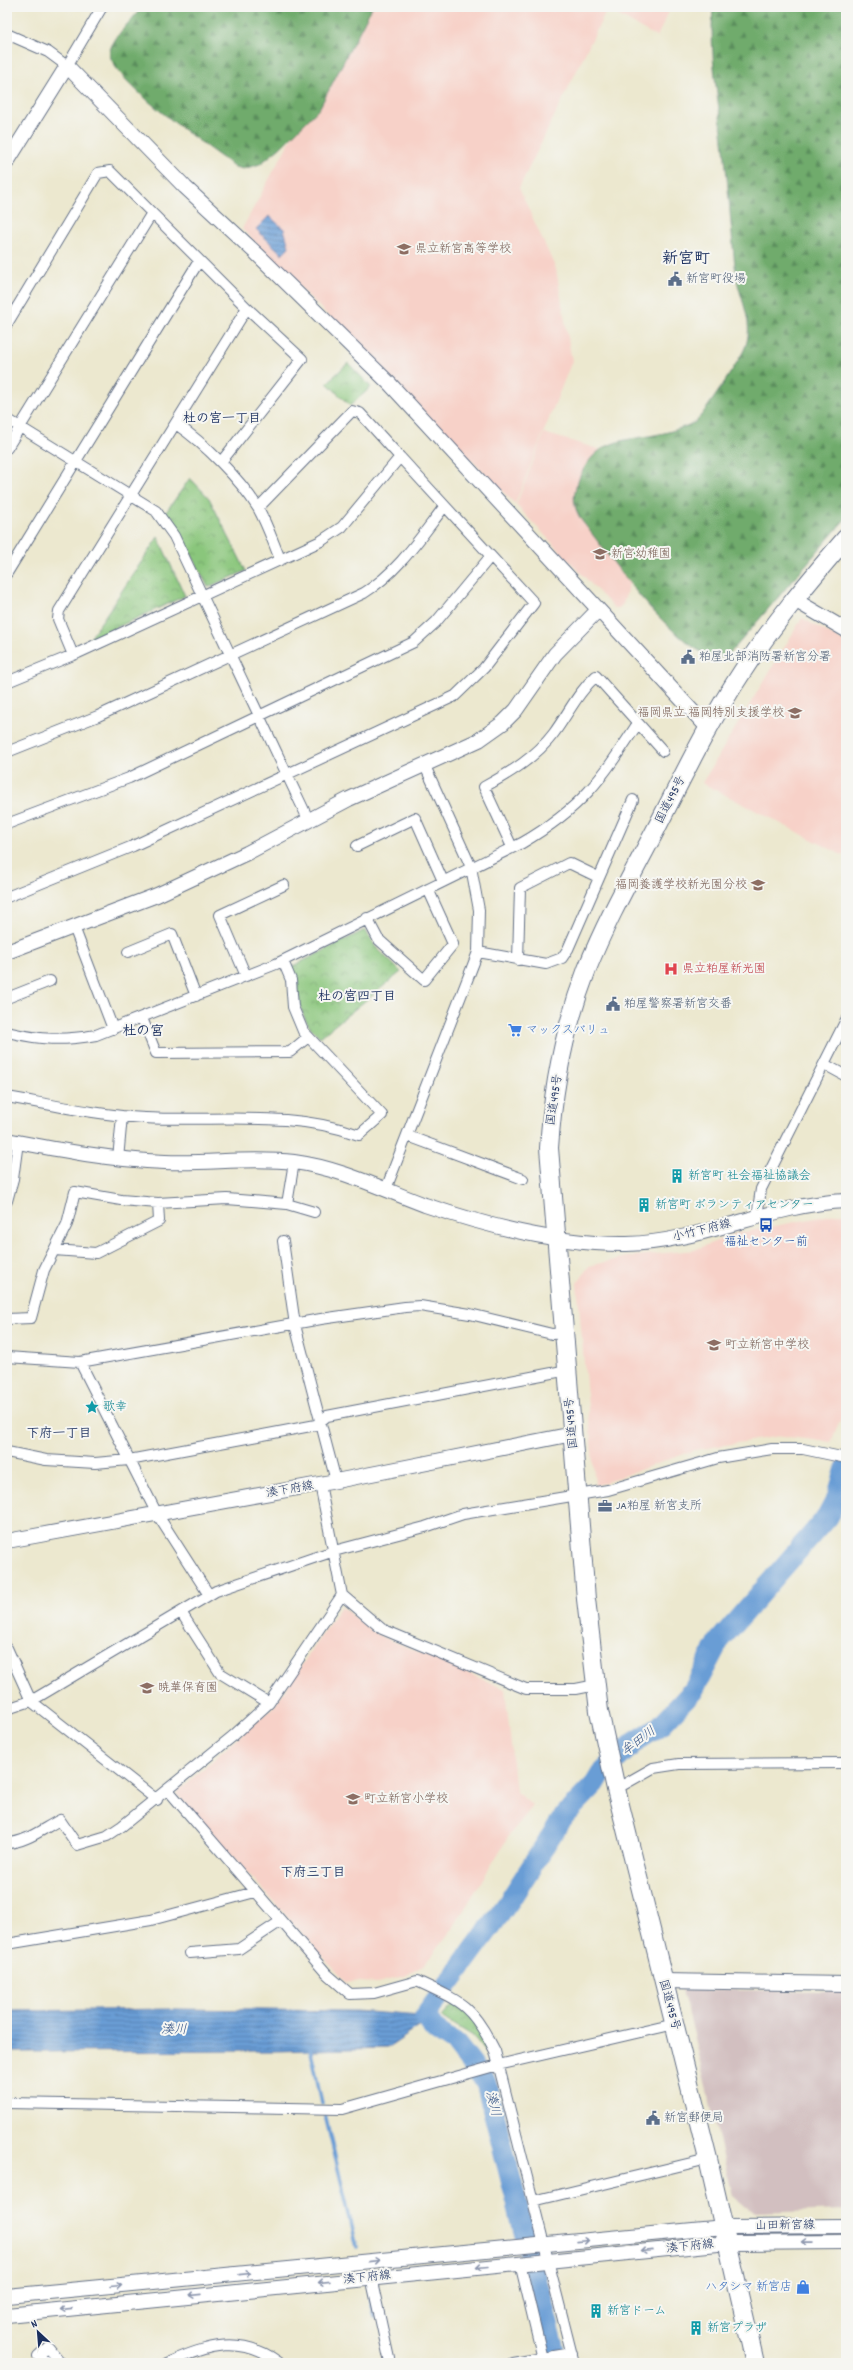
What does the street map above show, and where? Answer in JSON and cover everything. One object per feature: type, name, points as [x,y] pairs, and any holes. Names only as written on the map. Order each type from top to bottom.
[{"type":"highway","name":"国道495号","points":[[756,2363],[708,2159],[615,1786],[605,1738],[596,1685],[578,1496],[549,1148],[551,1122],[566,1036],[576,1001],[604,930],[708,728],[741,672],[793,599],[846,538]]},
{"type":"main road","points":[[7,162],[67,66],[185,187],[257,254],[390,384],[708,728]]},
{"type":"main road","points":[[793,599],[846,630]]},
{"type":"main road","points":[[7,952],[157,895],[247,853],[349,798],[425,766],[479,740],[504,723],[528,695],[555,654],[598,610]]},
{"type":"main road","name":"小竹下府線","points":[[13,1141],[118,1159],[166,1162],[294,1162],[344,1174],[425,1205],[476,1220],[557,1239],[626,1244],[657,1242],[702,1233],[757,1216],[794,1207],[846,1200]]},
{"type":"main road","name":"湊下府線","points":[[7,1541],[336,1481],[573,1434]]},
{"type":"main road","points":[[663,1981],[846,1984]]},
{"type":"main road","name":"山田新宮線","points":[[726,2235],[846,2226]]},
{"type":"main road","name":"湊下府線","points":[[7,2296],[544,2245],[726,2235]]},
{"type":"main road","name":"湊下府線","points":[[7,2315],[549,2260],[726,2235]]},
{"type":"main road","name":"山田新宮線","points":[[726,2235],[829,2243],[846,2242]]},
{"type":"street","points":[[7,34],[48,52],[67,66],[102,7]]},
{"type":"street","points":[[7,324],[98,174],[110,171],[199,261],[302,359],[220,462]]},
{"type":"street","points":[[7,448],[152,213]]},
{"type":"street","points":[[7,573],[199,261]]},
{"type":"street","points":[[73,655],[58,619],[59,611],[247,308]]},
{"type":"street","points":[[7,897],[133,846],[455,696],[484,668],[534,603],[444,507],[360,413],[352,411],[258,508]]},
{"type":"street","points":[[7,418],[156,511],[174,536],[309,820]]},
{"type":"street","points":[[176,424],[192,435],[220,462],[258,508],[280,559]]},
{"type":"street","points":[[7,682],[73,655],[321,541],[342,527],[400,457]]},
{"type":"street","points":[[7,752],[79,725],[231,655],[378,584],[398,566],[444,507]]},
{"type":"street","points":[[7,824],[128,778],[414,642],[436,622],[490,557]]},
{"type":"street","points":[[512,847],[484,787],[505,776],[539,750],[553,734],[588,683],[596,676],[663,751]]},
{"type":"street","points":[[7,1032],[38,1040],[73,1039],[96,1035],[283,961],[512,847],[551,826],[572,810],[594,787],[609,769],[638,723]]},
{"type":"street","points":[[386,1189],[408,1136],[478,952],[479,910],[471,867],[425,766]]},
{"type":"street","points":[[478,952],[546,964],[562,958],[568,949],[598,877],[633,800]]},
{"type":"street","points":[[357,846],[415,818],[443,881]]},
{"type":"street","points":[[518,960],[520,888],[569,864],[598,877]]},
{"type":"street","points":[[246,976],[220,915],[284,885]]},
{"type":"street","points":[[367,918],[378,939],[424,980],[453,944],[428,889]]},
{"type":"street","points":[[74,926],[113,1029]]},
{"type":"street","points":[[128,952],[172,934],[196,996]]},
{"type":"street","points":[[7,1097],[122,1116],[284,1120],[346,1130],[359,1135],[382,1115],[303,1031],[293,1008],[290,980],[283,961]]},
{"type":"street","points":[[7,998],[50,981]]},
{"type":"street","points":[[142,1018],[156,1053],[290,1052],[308,1037]]},
{"type":"street","points":[[757,1216],[761,1189],[846,1020]]},
{"type":"street","points":[[824,1064],[846,1076]]},
{"type":"street","points":[[118,1159],[122,1116]]},
{"type":"street","points":[[408,1136],[523,1179]]},
{"type":"street","points":[[7,1201],[13,1179],[13,1141]]},
{"type":"street","points":[[287,1204],[294,1162]]},
{"type":"street","points":[[7,1318],[31,1318],[44,1270],[67,1224],[75,1192],[121,1200],[158,1203],[227,1199],[287,1204],[314,1212]]},
{"type":"street","points":[[54,1250],[96,1253],[159,1221],[158,1203]]},
{"type":"street","points":[[283,1241],[295,1325],[336,1481]]},
{"type":"street","points":[[7,1357],[80,1362],[390,1309],[420,1306],[470,1314],[552,1334],[564,1333]]},
{"type":"street","points":[[80,1362],[157,1514],[209,1595]]},
{"type":"street","points":[[7,1452],[46,1460],[95,1463],[129,1460],[316,1425],[327,1416],[568,1370]]},
{"type":"street","points":[[7,1710],[31,1701],[209,1595],[334,1552],[425,1527],[463,1514],[608,1490],[718,1458],[772,1449],[802,1449],[843,1457]]},
{"type":"street","points":[[320,1484],[342,1595],[382,1629],[526,1689],[576,1688],[596,1685]]},
{"type":"street","points":[[7,1843],[19,1841],[60,1820],[77,1846],[107,1836],[157,1800],[233,1736],[269,1703],[342,1595]]},
{"type":"street","points":[[181,1612],[220,1673],[269,1703]]},
{"type":"street","points":[[7,1648],[31,1701],[157,1800]]},
{"type":"street","points":[[615,1786],[653,1768],[679,1764],[846,1763]]},
{"type":"street","points":[[168,1790],[327,1974],[350,1994],[374,1993],[417,1980],[457,2000],[471,2010],[482,2025],[495,2051],[495,2066],[549,2260],[574,2363]]},
{"type":"street","points":[[7,1944],[151,1920],[255,1892]]},
{"type":"street","points":[[190,1953],[239,1949],[281,1921]]},
{"type":"street","points":[[7,2103],[342,2109],[495,2066],[675,2024]]},
{"type":"street","points":[[532,2201],[708,2159]]},
{"type":"street","points":[[829,2243],[846,2247]]},
{"type":"street","points":[[520,2263],[543,2360]]},
{"type":"street","points":[[371,2277],[390,2363]]},
{"type":"street","points":[[167,2363],[199,2350],[226,2344],[251,2346],[275,2361]]},
{"type":"street","points":[[513,2363],[543,2360],[572,2353]]},
{"type":"shaded area","name":"県立新宮高等学校","points":[[369,7],[671,7],[657,37],[607,9],[519,188],[556,269],[572,361],[515,504],[242,229],[311,102]]},
{"type":"shaded area","name":"新宮幼稚園","points":[[544,433],[663,468],[623,604],[619,608],[614,608],[516,505]]},
{"type":"shaded area","name":"福岡県立 福岡特別支援学校","points":[[802,618],[846,643],[846,857],[702,783]]},
{"type":"shaded area","name":"町立新宮中学校","points":[[836,1214],[846,1214],[846,1407],[831,1442],[780,1436],[695,1450],[595,1486],[577,1283],[589,1266],[628,1257],[694,1250],[735,1234]]},
{"type":"shaded area","name":"町立新宮小学校","points":[[341,1606],[376,1634],[505,1689],[516,1792],[533,1806],[510,1834],[453,1928],[424,1965],[405,1976],[377,1983],[345,1981],[176,1793],[275,1705]]},
{"type":"shaded area","points":[[682,1990],[846,1991],[846,2210],[754,2213],[733,2196]]},
{"type":"green space","points":[[142,7],[372,7],[319,109],[280,148],[260,164],[243,169],[235,167],[162,113],[124,78],[113,63],[110,51],[115,40]]},
{"type":"green space","points":[[713,7],[846,7],[846,518],[733,650],[725,656],[715,660],[675,633],[641,598],[582,521],[574,502],[578,481],[586,465],[596,453],[607,446],[619,442],[678,429],[695,422],[706,409],[728,376],[744,350],[747,340],[748,322],[736,275],[726,165],[713,61]]},
{"type":"green space","points":[[348,363],[371,387],[350,406],[327,383]]},
{"type":"green space","points":[[190,478],[209,498],[246,571],[208,587],[184,540],[166,512]]},
{"type":"green space","points":[[158,537],[185,596],[89,640]]},
{"type":"green space","points":[[365,930],[375,946],[401,972],[320,1037],[311,1029],[302,1012],[295,977],[291,967]]},
{"type":"green space","points":[[455,2003],[481,2026],[494,2062],[473,2036],[442,2017]]},
{"type":"water","points":[[269,216],[284,229],[289,247],[282,254],[256,229]]},
{"type":"water","name":"湊川","points":[[174,2009],[355,2011],[434,2017],[388,2048],[275,2051],[7,2052],[7,2011]]},
{"type":"waterway","name":"牟田川","points":[[425,2016],[508,1903],[564,1816],[595,1784],[601,1774],[635,1742],[660,1726],[693,1691],[719,1641],[827,1517],[837,1498],[846,1468]]},
{"type":"waterway","points":[[837,1498],[846,1499]]},
{"type":"waterway","name":"湊川","points":[[425,2016],[434,2029],[456,2044],[486,2083],[558,2363]]},
{"type":"waterway","points":[[310,2047],[322,2103]]},
{"type":"waterway","points":[[324,2111],[357,2247]]},
{"type":"waterway","points":[[369,2293],[375,2317]]},
{"type":"place","name":"県立新宮高等学校","points":[[404,249]]},
{"type":"place","name":"新宮町役場","points":[[675,279]]},
{"type":"place","name":"新宮幼稚園","points":[[600,554]]},
{"type":"place","name":"粕屋北部消防署新宮分署","points":[[688,657]]},
{"type":"place","name":"福岡県立 福岡特別支援学校","points":[[795,713]]},
{"type":"place","name":"福岡養護学校新光園分校","points":[[758,885]]},
{"type":"place","name":"県立粕屋新光園","points":[[671,969]]},
{"type":"place","name":"粕屋警察署新宮交番","points":[[613,1004]]},
{"type":"place","name":"マックスバリュ","points":[[515,1030]]},
{"type":"place","name":"新宮町 社会福祉協議会","points":[[677,1176]]},
{"type":"place","name":"新宮町 ボランティアセンター","points":[[644,1205]]},
{"type":"place","name":"福祉センター前","points":[[766,1225]]},
{"type":"place","name":"町立新宮中学校","points":[[714,1345]]},
{"type":"place","name":"歌幸","points":[[92,1407]]},
{"type":"place","name":"JA粕屋 新宮支所","points":[[605,1506]]},
{"type":"place","name":"暁華保育園","points":[[147,1688]]},
{"type":"place","name":"町立新宮小学校","points":[[353,1799]]},
{"type":"place","name":"新宮郵便局","points":[[653,2118]]},
{"type":"place","name":"ハタシマ 新宮店","points":[[803,2287]]},
{"type":"place","name":"新宮ドーム","points":[[596,2311]]},
{"type":"place","name":"新宮プラザ","points":[[696,2328]]},
{"type":"district","name":"新宮町","points":[[686,259]]},
{"type":"district","name":"杜の宮一丁目","points":[[222,419]]},
{"type":"district","name":"杜の宮四丁目","points":[[357,997]]},
{"type":"district","name":"杜の宮","points":[[143,1032]]},
{"type":"district","name":"下府一丁目","points":[[59,1434]]},
{"type":"district","name":"下府三丁目","points":[[313,1873]]}]
